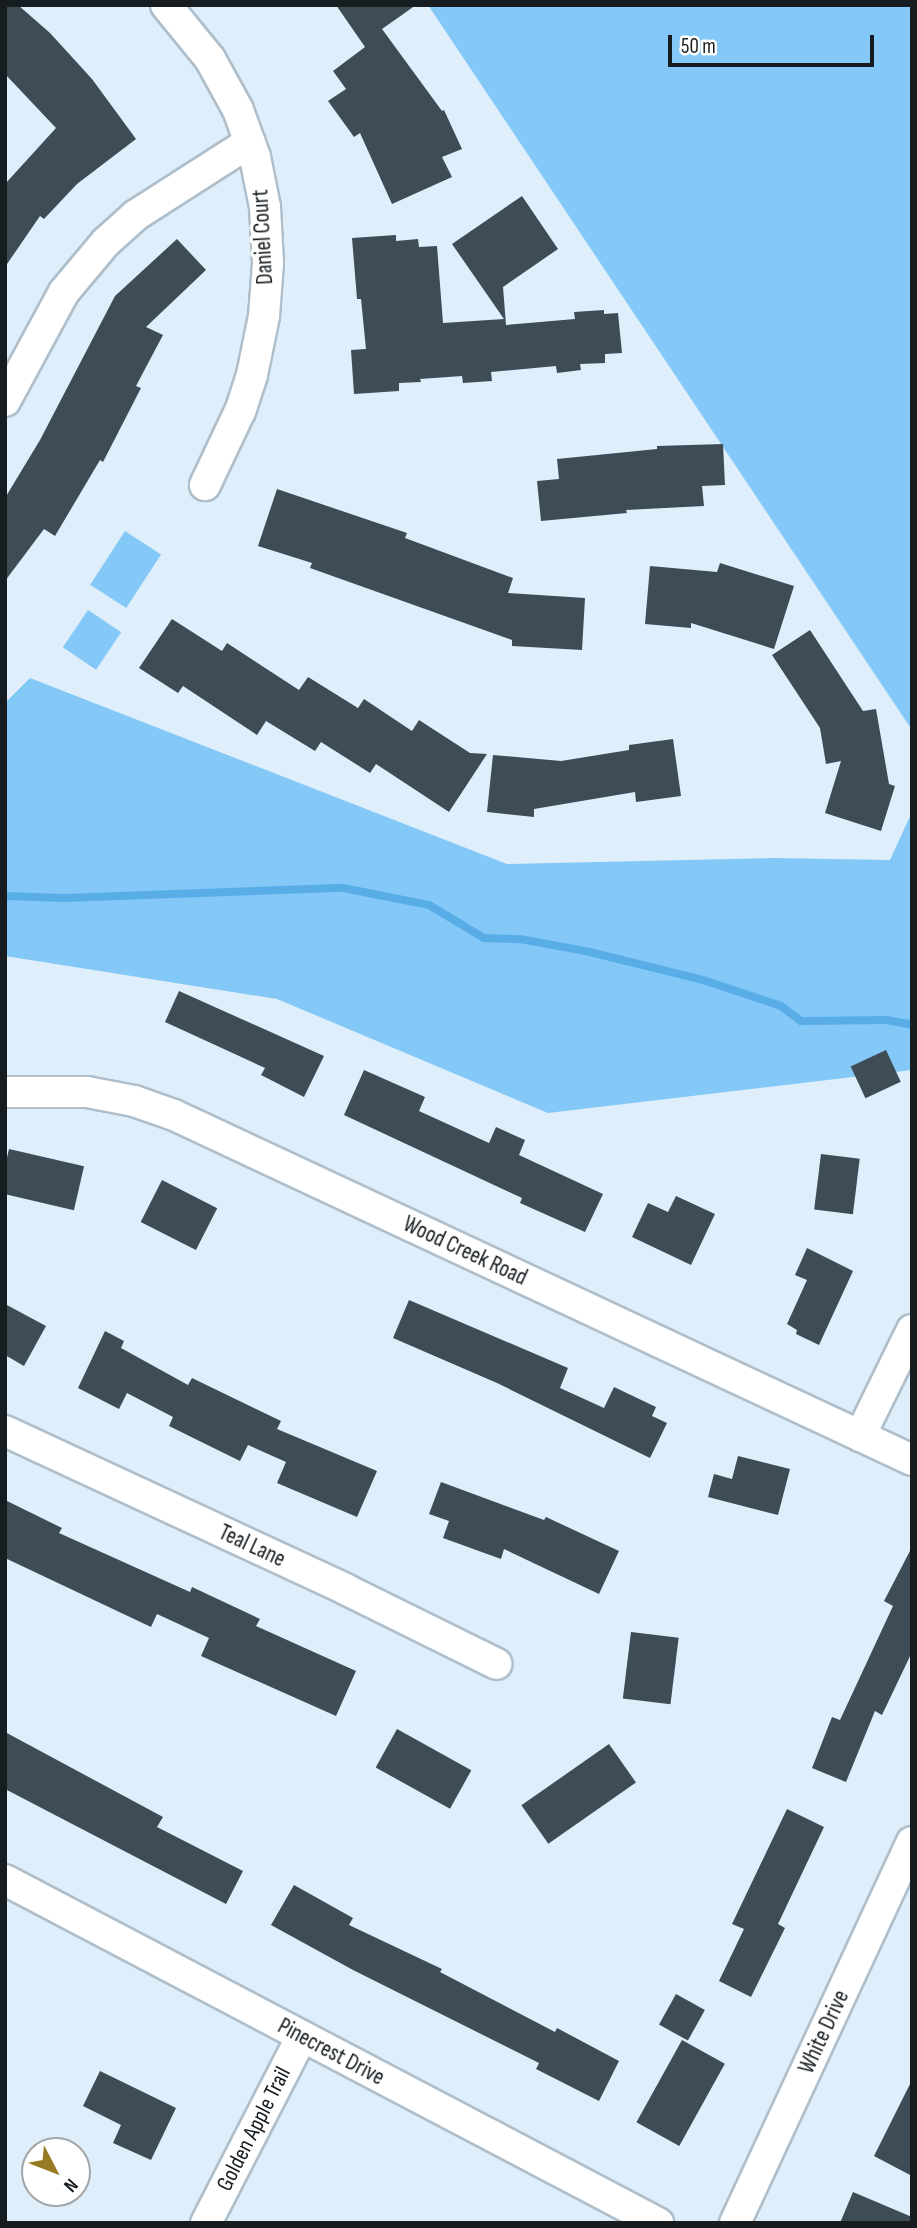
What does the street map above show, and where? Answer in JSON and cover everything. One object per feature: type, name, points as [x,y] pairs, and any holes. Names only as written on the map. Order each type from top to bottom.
[{"type":"street","name":"Daniel Court","points":[[166,5],[181,20],[220,76],[238,110],[250,142],[265,207],[268,263],[264,316],[252,375],[240,411],[205,485]]},
{"type":"street","points":[[5,401],[64,292],[106,242],[136,215],[250,142]]},
{"type":"street","name":"Wood Creek Road","points":[[5,1092],[87,1091],[134,1101],[174,1115],[912,1460]]},
{"type":"street","points":[[860,1436],[912,1330]]},
{"type":"street","name":"Teal Lane","points":[[5,1431],[345,1589],[497,1664]]},
{"type":"street","name":"White Drive","points":[[735,2223],[912,1842]]},
{"type":"street","name":"Pinecrest Drive","points":[[5,1880],[658,2223]]},
{"type":"street","name":"Golden Apple Trail","points":[[206,2223],[302,2036]]},
{"type":"shaded area","points":[[428,5],[912,5],[912,730]]},
{"type":"shaded area","points":[[125,531],[161,554],[126,608],[90,585]]},
{"type":"shaded area","points":[[88,610],[121,632],[96,670],[63,647]]},
{"type":"shaded area","points":[[30,678],[507,864],[773,858],[890,860],[912,812],[912,1070],[548,1113],[277,999],[5,956],[5,703]]},
{"type":"building","points":[[5,5],[18,5],[50,33],[92,79],[136,139],[77,184],[44,219],[40,216],[5,267],[5,184],[56,128],[5,74]]},
{"type":"building","points":[[336,5],[416,5],[382,29],[442,111],[444,110],[462,149],[442,157],[452,177],[392,204],[360,133],[354,137],[328,101],[346,89],[333,71],[365,47]]},
{"type":"building","points":[[522,196],[558,249],[503,287],[506,325],[575,319],[574,312],[604,310],[604,314],[618,313],[622,353],[605,354],[605,363],[580,364],[581,370],[557,373],[556,366],[491,372],[492,381],[463,383],[462,376],[420,379],[421,382],[399,383],[399,391],[354,394],[351,350],[366,349],[361,299],[357,299],[352,238],[396,235],[396,241],[418,239],[419,247],[437,246],[443,323],[504,319],[452,244]]},
{"type":"building","points":[[177,239],[206,270],[146,327],[163,335],[136,386],[141,388],[103,462],[100,460],[55,536],[44,529],[5,581],[5,498],[40,440],[115,296]]},
{"type":"building","points":[[723,444],[725,485],[702,486],[704,506],[626,510],[627,513],[541,521],[537,481],[559,479],[557,459],[657,449],[657,446]]},
{"type":"building","points":[[277,489],[407,533],[405,538],[513,578],[508,593],[585,598],[582,650],[512,646],[512,640],[310,568],[312,563],[258,546]]},
{"type":"building","points":[[720,563],[794,586],[774,649],[691,623],[691,628],[645,624],[650,566],[717,572]]},
{"type":"building","points":[[172,619],[222,651],[227,643],[299,690],[308,677],[358,708],[364,699],[412,731],[419,720],[470,753],[487,754],[449,812],[376,764],[370,773],[321,742],[315,751],[266,721],[257,735],[183,686],[178,693],[139,668]]},
{"type":"building","points":[[810,630],[863,711],[876,709],[889,784],[895,786],[881,831],[825,813],[841,761],[826,764],[820,728],[772,655]]},
{"type":"building","points":[[673,739],[681,796],[636,802],[635,792],[534,809],[534,817],[487,812],[493,755],[561,761],[629,750],[629,745]]},
{"type":"building","points":[[179,991],[324,1056],[304,1097],[261,1075],[265,1068],[165,1022]]},
{"type":"building","points":[[886,1050],[901,1082],[865,1098],[851,1066]]},
{"type":"building","points":[[364,1070],[425,1097],[419,1111],[489,1143],[496,1127],[525,1140],[519,1155],[603,1194],[585,1232],[520,1203],[522,1198],[344,1115]]},
{"type":"building","points":[[9,1149],[84,1166],[74,1210],[5,1194],[5,1166]]},
{"type":"building","points":[[821,1154],[860,1159],[853,1214],[814,1210]]},
{"type":"building","points":[[162,1180],[217,1208],[196,1250],[141,1222]]},
{"type":"building","points":[[676,1196],[715,1214],[691,1265],[632,1237],[648,1203],[668,1212]]},
{"type":"building","points":[[807,1248],[853,1271],[819,1345],[796,1334],[797,1330],[787,1324],[807,1280],[795,1275]]},
{"type":"building","points":[[409,1300],[568,1368],[560,1388],[604,1408],[614,1387],[656,1407],[652,1416],[667,1423],[650,1458],[497,1383],[393,1338]]},
{"type":"building","points":[[5,1304],[46,1326],[24,1366],[5,1355]]},
{"type":"building","points":[[105,1331],[124,1341],[121,1348],[188,1385],[192,1378],[281,1421],[277,1429],[377,1471],[357,1517],[277,1483],[286,1462],[248,1445],[240,1461],[169,1426],[173,1417],[127,1393],[119,1409],[78,1388]]},
{"type":"building","points":[[738,1456],[790,1469],[778,1515],[708,1497],[714,1474],[732,1479]]},
{"type":"building","points":[[441,1482],[544,1520],[546,1517],[619,1551],[599,1594],[504,1549],[501,1559],[443,1538],[449,1521],[429,1514]]},
{"type":"building","points":[[5,1500],[62,1528],[59,1533],[190,1592],[192,1587],[260,1619],[256,1626],[356,1671],[336,1716],[201,1656],[209,1638],[157,1614],[151,1627],[5,1558]]},
{"type":"building","points":[[912,1547],[912,1652],[882,1715],[875,1711],[846,1782],[812,1768],[832,1717],[840,1720],[893,1606],[884,1601]]},
{"type":"building","points":[[631,1632],[679,1638],[670,1704],[623,1699]]},
{"type":"building","points":[[397,1729],[471,1770],[450,1809],[376,1767]]},
{"type":"building","points":[[5,1732],[163,1817],[157,1827],[243,1871],[226,1904],[5,1789]]},
{"type":"building","points":[[609,1744],[636,1783],[548,1844],[521,1805]]},
{"type":"building","points":[[787,1809],[824,1827],[778,1924],[785,1928],[751,1997],[719,1981],[744,1929],[732,1924]]},
{"type":"building","points":[[294,1885],[353,1918],[349,1925],[442,1969],[440,1972],[555,2032],[557,2028],[619,2061],[599,2101],[536,2069],[539,2063],[353,1970],[271,1925]]},
{"type":"building","points":[[676,1994],[705,2010],[688,2041],[659,2025]]},
{"type":"building","points":[[682,2040],[725,2064],[679,2146],[636,2122]]},
{"type":"building","points":[[100,2071],[176,2108],[151,2160],[113,2143],[121,2125],[83,2106]]},
{"type":"building","points":[[912,2080],[912,2176],[874,2156]]},
{"type":"building","points":[[853,2192],[912,2217],[912,2223],[840,2223]]},
{"type":"waterway","points":[[5,896],[64,898],[343,888],[429,905],[484,938],[520,939],[590,952],[703,980],[781,1006],[801,1021],[887,1020],[912,1025]]}]
